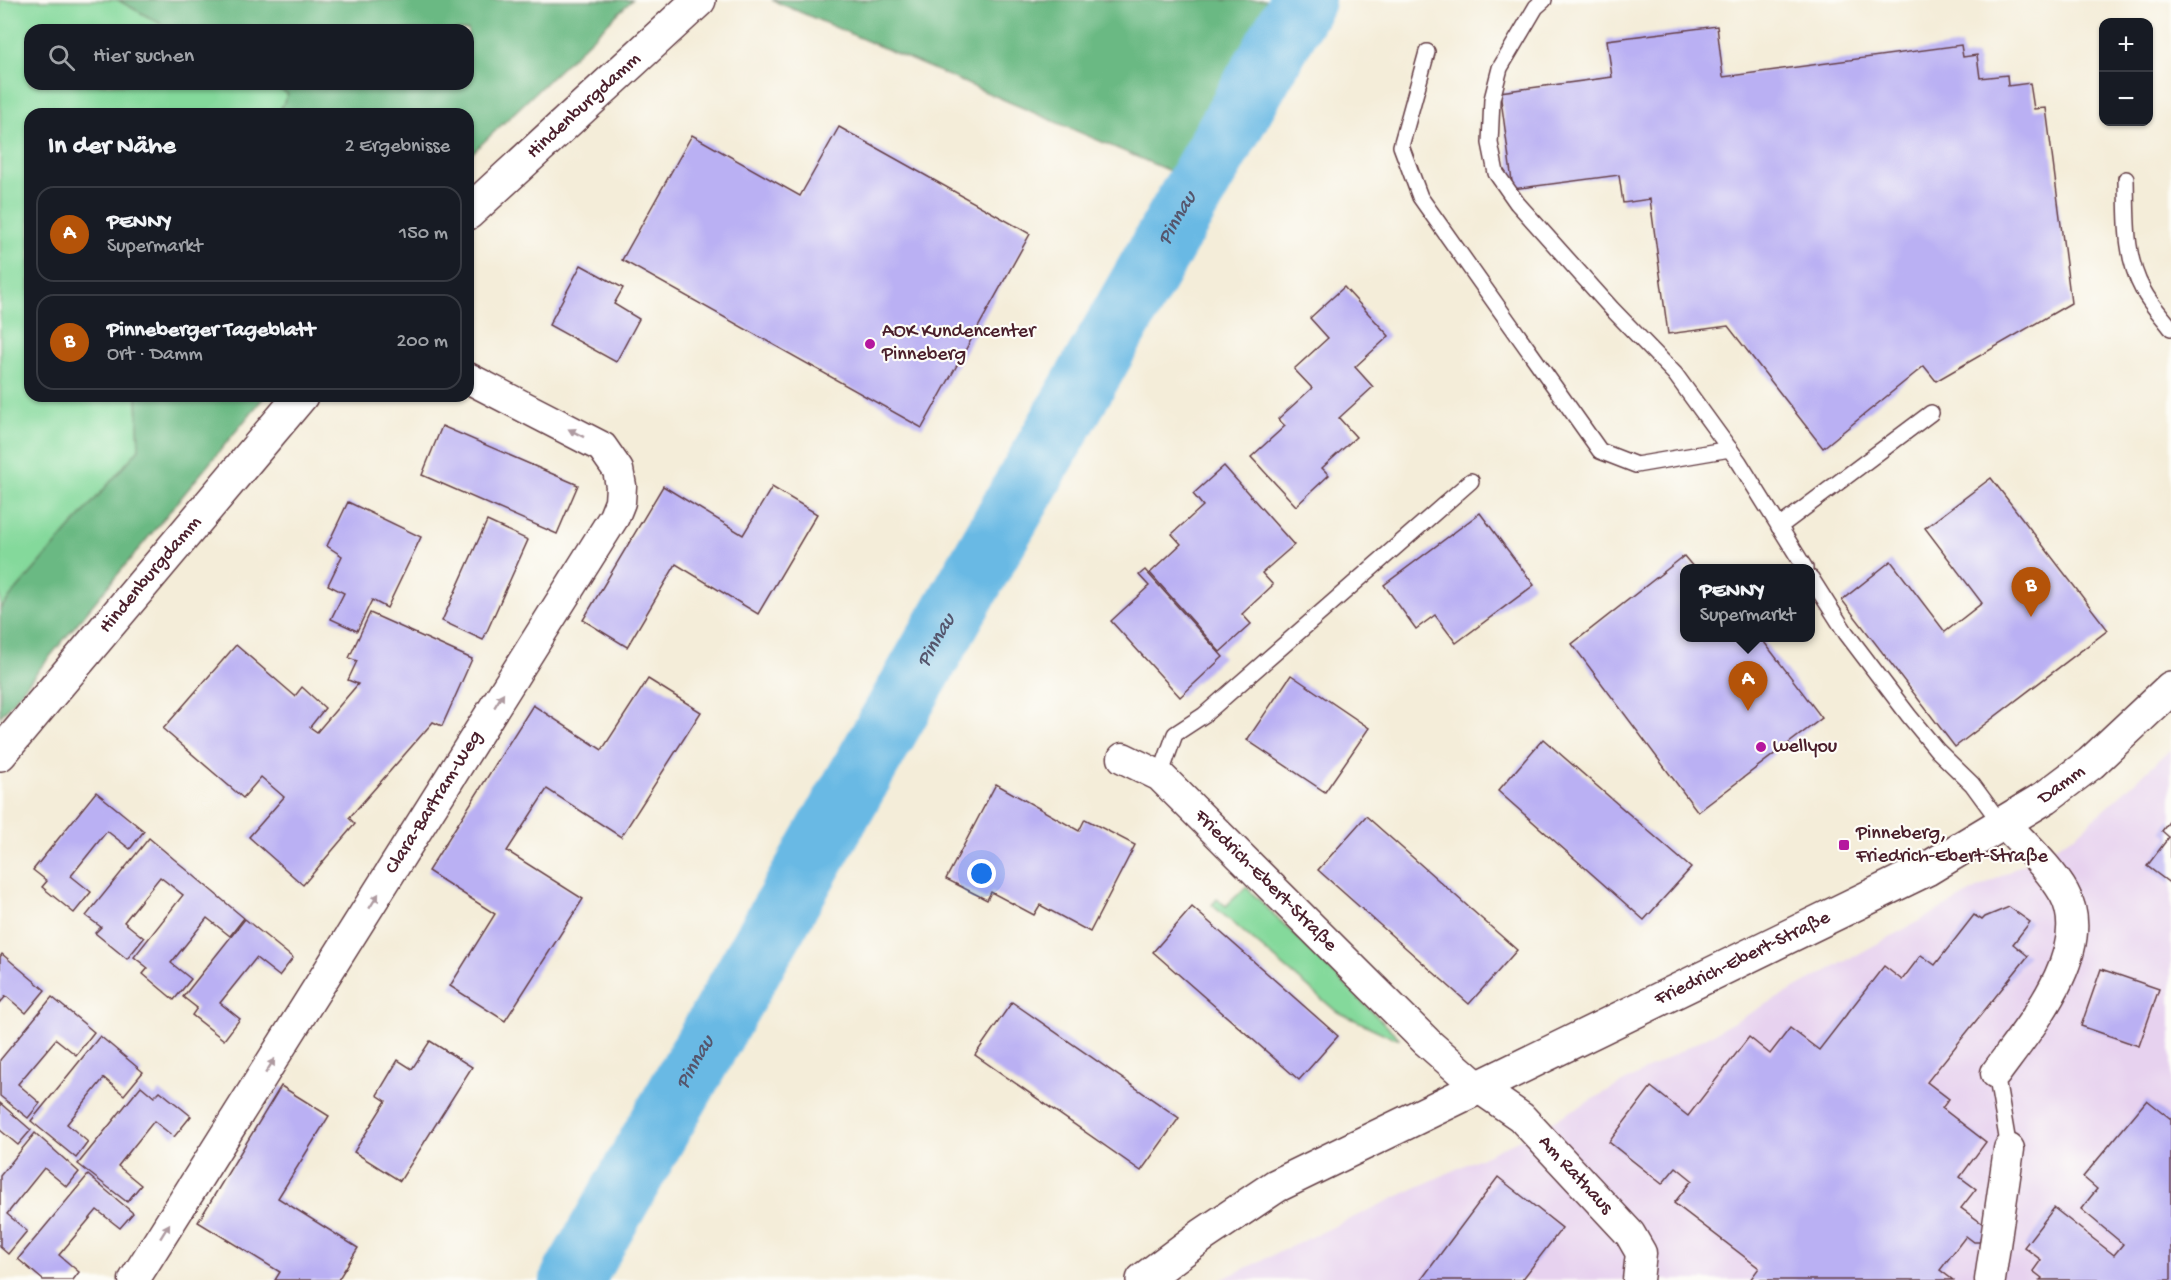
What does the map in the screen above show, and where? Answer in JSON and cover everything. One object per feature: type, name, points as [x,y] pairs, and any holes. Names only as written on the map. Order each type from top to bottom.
[{"type":"main road","name":"Hindenburgdamm","points":[[474,207],[699,0]]},
{"type":"main road","name":"Hindenburgdamm","points":[[0,754],[296,402]]},
{"type":"main road","name":"Damm","points":[[2003,824],[2091,763],[2171,688]]},
{"type":"main road","name":"Friedrich-Ebert-Straße","points":[[1143,1280],[1203,1235],[1276,1186],[1888,890],[2003,824]]},
{"type":"street","name":"Clara-Bartram-Weg","points":[[134,1280],[608,527],[620,502],[621,486],[618,470],[602,447],[474,381]]},
{"type":"street","name":"Friedrich-Ebert-Straße","points":[[1123,758],[1160,776],[1427,1042],[1479,1088]]},
{"type":"street","points":[[1996,1073],[2051,996],[2072,930],[2065,895],[2049,871],[2003,824]]},
{"type":"street","name":"Am Rathaus","points":[[1479,1088],[1521,1117],[1630,1234],[1641,1253],[1638,1280]]},
{"type":"street","points":[[1990,1280],[2009,1149]]},
{"type":"lane","points":[[1544,0],[1536,7],[1500,68],[1492,99],[1490,143],[1496,173],[1517,203],[1612,309],[1675,374],[1730,449],[1802,564]]},
{"type":"lane","points":[[1427,52],[1401,146],[1420,196],[1600,451],[1636,465],[1730,449]]},
{"type":"lane","points":[[2126,179],[2128,247],[2132,265],[2144,293],[2171,328]]},
{"type":"lane","points":[[1779,527],[1931,413]]},
{"type":"lane","points":[[1160,776],[1175,734],[1204,715],[1471,481]]},
{"type":"lane","points":[[1815,584],[1846,633],[1909,716],[1937,750],[1972,784],[2003,824]]},
{"type":"lane","points":[[1996,1073],[2009,1149]]},
{"type":"shaded area","points":[[2171,749],[2171,1280],[1220,1280],[1518,1140],[2076,835]]},
{"type":"green space","points":[[0,0],[118,0],[161,24],[24,24],[24,90],[281,90],[288,94],[281,108],[24,108],[24,402],[137,402],[139,449],[0,609]]},
{"type":"green space","points":[[118,0],[632,0],[474,151],[474,108],[281,108],[288,94],[281,90],[474,90],[474,24],[161,24]]},
{"type":"green space","points":[[772,0],[1287,0],[1179,175]]},
{"type":"green space","points":[[137,402],[260,402],[0,717],[0,609],[139,449]]},
{"type":"green space","points":[[1246,887],[1399,1038],[1393,1038],[1336,1011],[1212,905],[1217,899],[1226,906]]},
{"type":"building","points":[[1717,26],[1723,77],[1961,45],[1963,57],[1977,55],[1980,78],[2007,75],[2008,86],[2030,83],[2034,109],[2046,108],[2071,303],[1936,381],[1924,366],[1823,448],[1728,326],[1668,334],[1650,199],[1623,203],[1619,175],[1513,189],[1500,92],[1612,77],[1607,40]]},
{"type":"building","name":"AOK Kundencenter Pinneberg","points":[[839,127],[1030,234],[922,428],[622,260],[692,135],[800,196]]},
{"type":"building","points":[[581,265],[623,288],[614,304],[639,319],[616,362],[549,325]]},
{"type":"building","points":[[1344,287],[1389,336],[1355,367],[1373,387],[1339,418],[1356,437],[1322,468],[1329,475],[1296,506],[1251,457],[1285,426],[1278,419],[1312,388],[1294,369],[1328,338],[1310,318]]},
{"type":"building","points":[[442,426],[578,485],[557,534],[422,475]]},
{"type":"building","points":[[1224,466],[1294,545],[1262,573],[1273,585],[1242,614],[1251,624],[1220,652],[1150,573],[1181,544],[1172,534],[1203,506],[1193,494]]},
{"type":"building","points":[[1991,478],[2108,630],[1955,747],[1842,600],[1891,561],[1945,632],[1982,603],[1925,528]]},
{"type":"building","points":[[663,486],[743,535],[772,487],[817,514],[758,614],[676,564],[627,647],[583,620]]},
{"type":"building","points":[[348,502],[421,537],[387,608],[372,600],[357,631],[331,619],[344,593],[328,585],[342,556],[327,546]]},
{"type":"building","points":[[1480,513],[1534,585],[1456,643],[1435,615],[1416,629],[1384,585]]},
{"type":"building","points":[[487,521],[528,540],[483,640],[442,621]]},
{"type":"building","points":[[1684,556],[1691,564],[1680,564],[1680,642],[1750,642],[1752,644],[1764,642],[1822,718],[1698,812],[1572,644]]},
{"type":"building","points":[[1145,570],[1223,657],[1180,697],[1111,621],[1149,586],[1139,575]]},
{"type":"building","points":[[370,613],[472,659],[442,726],[433,722],[349,818],[355,824],[303,885],[249,837],[284,797],[261,777],[243,798],[163,729],[236,645],[295,696],[302,687],[325,708],[310,727],[317,732],[358,684],[348,680],[357,661],[349,658]]},
{"type":"building","points":[[1291,675],[1369,728],[1325,792],[1247,740]]},
{"type":"building","points":[[648,679],[701,712],[621,837],[547,789],[507,851],[583,899],[505,1021],[450,986],[495,914],[428,871],[533,705],[602,750]]},
{"type":"building","points":[[1543,739],[1691,868],[1644,920],[1498,791]]},
{"type":"building","points":[[996,784],[1079,831],[1085,819],[1135,845],[1090,932],[1040,905],[1034,915],[991,892],[987,900],[946,879]]},
{"type":"building","points":[[96,792],[144,831],[130,849],[107,831],[71,876],[91,892],[74,913],[42,887],[47,881],[33,870]]},
{"type":"building","points":[[1366,816],[1517,950],[1469,1004],[1318,870]]},
{"type":"building","points":[[2171,819],[2171,884],[2147,866],[2169,837],[2162,831]]},
{"type":"building","points":[[149,838],[244,918],[230,936],[207,918],[171,963],[191,979],[174,1000],[143,974],[148,968],[134,957],[183,895],[160,877],[124,922],[144,938],[127,959],[95,933],[101,927],[86,916]]},
{"type":"building","points":[[1192,907],[1338,1036],[1299,1080],[1153,952]]},
{"type":"building","points":[[2009,907],[2030,922],[2013,944],[2028,956],[1927,1082],[1949,1099],[1942,1108],[1986,1142],[1960,1177],[1976,1189],[1961,1208],[1987,1227],[1989,1242],[1974,1242],[1966,1236],[1940,1270],[1953,1280],[1750,1280],[1759,1268],[1674,1203],[1692,1180],[1676,1167],[1662,1184],[1609,1142],[1651,1087],[1688,1116],[1749,1037],[1770,1054],[1790,1028],[1819,1050],[1884,966],[1902,980],[1921,955],[1935,965],[1974,915],[1982,920]]},
{"type":"building","points":[[245,919],[293,958],[279,976],[256,958],[220,1003],[240,1019],[224,1040],[192,1015],[197,1008],[183,997]]},
{"type":"building","points":[[2,954],[45,990],[26,1013],[6,996],[0,1003],[0,957]]},
{"type":"building","points":[[2101,969],[2159,989],[2139,1046],[2081,1026]]},
{"type":"building","points":[[52,997],[94,1032],[76,1055],[56,1039],[18,1084],[40,1103],[28,1118],[0,1096],[0,1060]]},
{"type":"building","points":[[1012,1002],[1179,1118],[1141,1171],[975,1055]]},
{"type":"building","points":[[100,1036],[143,1072],[124,1095],[104,1078],[67,1124],[88,1142],[76,1158],[31,1121]]},
{"type":"building","points":[[430,1041],[472,1067],[400,1181],[354,1152],[386,1101],[377,1095],[398,1060],[412,1069]]},
{"type":"building","points":[[141,1086],[154,1097],[160,1091],[191,1116],[174,1137],[154,1121],[118,1166],[141,1185],[127,1202],[78,1164]]},
{"type":"building","points":[[281,1086],[329,1116],[278,1198],[358,1248],[338,1280],[275,1280],[280,1272],[198,1222]]},
{"type":"building","points":[[2147,1100],[2171,1119],[2171,1280],[2040,1280],[2042,1278],[2033,1271],[2041,1260],[2024,1247],[2054,1208],[2114,1255],[2123,1244],[2081,1209],[2097,1189],[2083,1177]]},
{"type":"building","points":[[0,1103],[31,1130],[18,1145],[0,1130]]},
{"type":"building","points":[[35,1133],[79,1172],[67,1187],[44,1168],[7,1214],[27,1231],[8,1254],[0,1247],[0,1176]]},
{"type":"building","points":[[88,1175],[133,1213],[120,1228],[97,1210],[59,1255],[79,1272],[73,1280],[43,1280],[18,1259]]},
{"type":"building","points":[[1498,1177],[1562,1228],[1522,1280],[1421,1280]]},
{"type":"waterway","name":"Pinnau","points":[[572,1280],[1303,0]]},
{"type":"place","name":"AOK Kundencenter Pinneberg","points":[[870,344]]},
{"type":"place","name":"Pinneberger Tageblatt","points":[[2031,617]]},
{"type":"place","name":"PENNY","points":[[1748,711]]},
{"type":"place","name":"wellyou","points":[[1761,747]]},
{"type":"place","name":"Pinneberg, Friedrich-Ebert-Straße","points":[[1844,845]]}]
